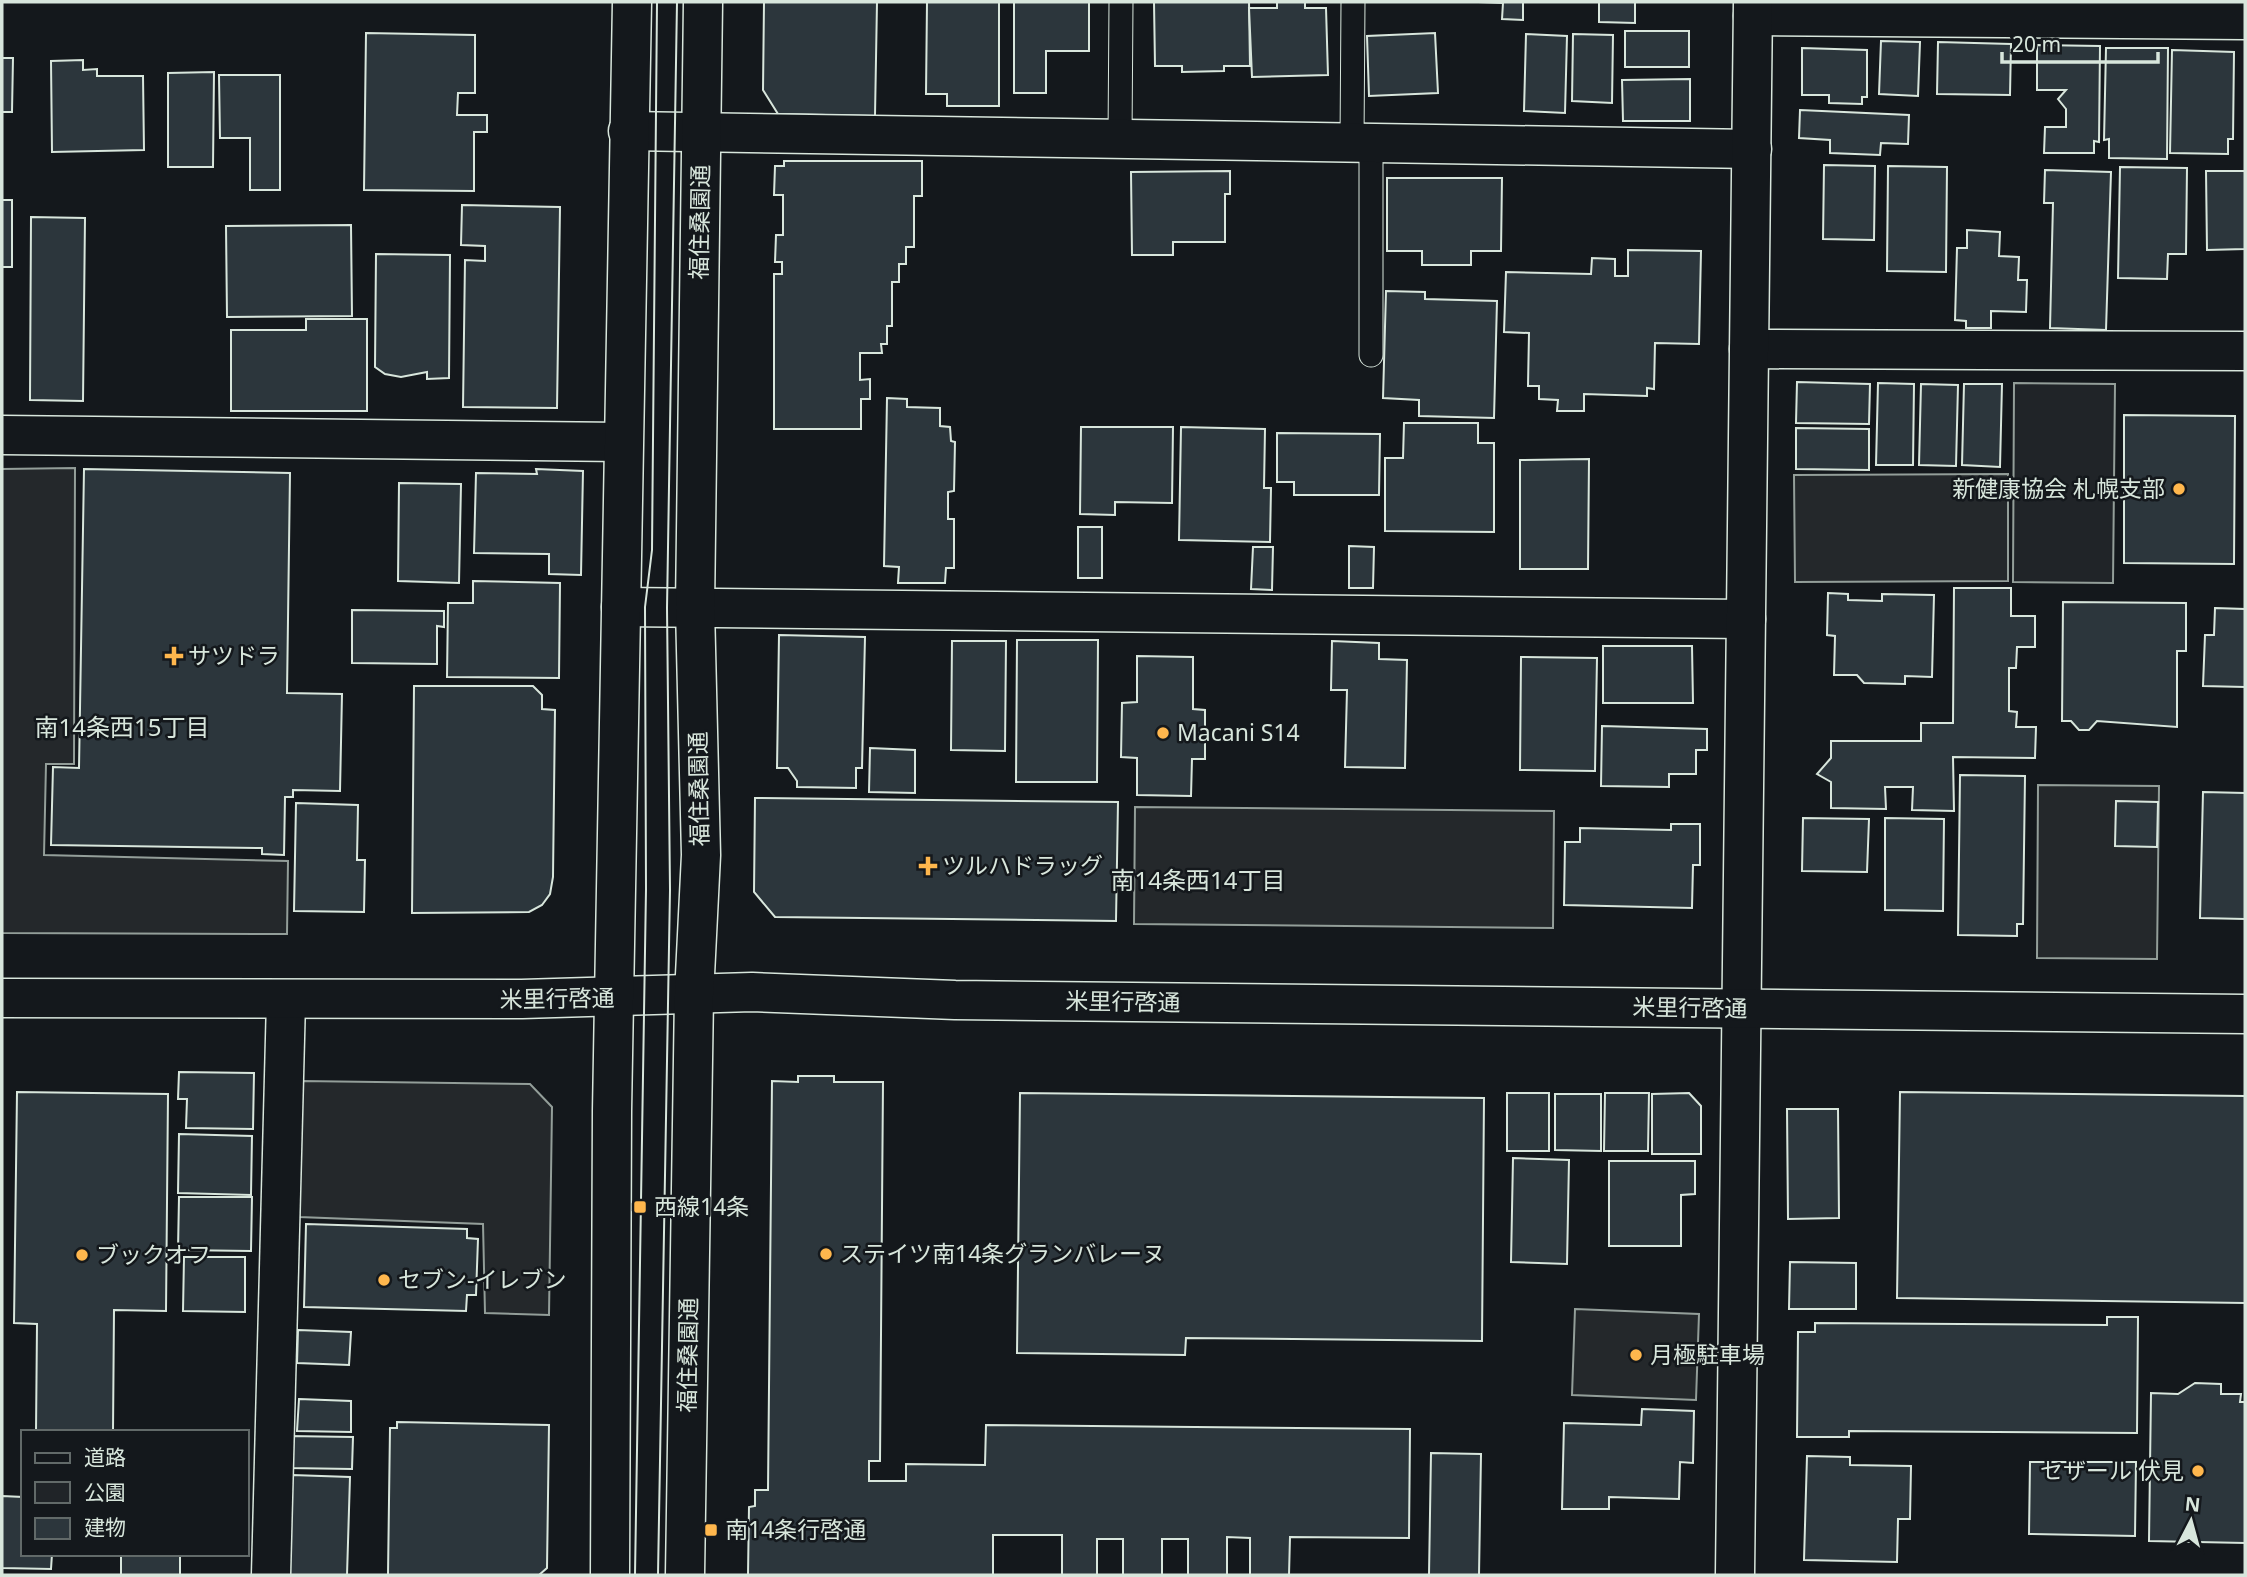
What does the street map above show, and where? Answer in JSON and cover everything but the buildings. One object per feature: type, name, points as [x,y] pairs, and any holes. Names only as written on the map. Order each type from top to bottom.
[{"type":"street","points":[[610,1575],[614,998],[632,2]]},
{"type":"street","name":"福住桑園通","points":[[685,1575],[694,995],[701,855],[695,608],[703,2]]},
{"type":"street","points":[[1735,1575],[1753,9],[2245,20]]},
{"type":"street","points":[[628,131],[1752,149]]},
{"type":"street","points":[[1749,349],[2245,351]]},
{"type":"street","points":[[2,435],[623,442]]},
{"type":"street","points":[[621,607],[1746,619]]},
{"type":"street","name":"米里行啓通","points":[[2,998],[614,998],[752,992],[955,1000],[2245,1014]]},
{"type":"street","points":[[271,1575],[286,1000]]},
{"type":"lane","points":[[1120,139],[1121,2]]},
{"type":"lane","points":[[1353,2],[1371,355]]},
{"type":"green space","points":[[2014,383],[2115,384],[2113,583],[2013,582]]},
{"type":"shaded area","points":[[75,468],[74,764],[46,764],[44,855],[288,861],[287,934],[2,933],[2,469]]},
{"type":"shaded area","name":"新健康協会 札幌支部","points":[[2008,474],[2008,581],[1795,582],[1794,475]]},
{"type":"shaded area","points":[[2038,785],[2159,786],[2157,959],[2037,958]]},
{"type":"shaded area","points":[[1135,807],[1554,811],[1553,928],[1134,924]]},
{"type":"shaded area","points":[[301,1081],[530,1084],[552,1107],[549,1315],[485,1313],[483,1224],[299,1217]]},
{"type":"shaded area","name":"月極駐車場","points":[[1575,1309],[1699,1314],[1696,1400],[1572,1395]]},
{"type":"tram line","points":[[635,1575],[646,889],[645,607],[652,550],[657,2]]},
{"type":"tram line","points":[[658,1575],[670,890],[667,608],[677,2]]},
{"type":"place","name":"新健康協会 札幌支部","points":[[2179,489]]},
{"type":"place","name":"サツドラ","points":[[174,656]]},
{"type":"place","name":"Macani S14","points":[[1163,733]]},
{"type":"place","name":"ツルハドラッグ","points":[[928,866]]},
{"type":"place","name":"西線14条","points":[[640,1207]]},
{"type":"place","name":"ステイツ南14条グランバレーヌ","points":[[826,1254]]},
{"type":"place","name":"ブックオフ","points":[[82,1255]]},
{"type":"place","name":"セブン-イレブン","points":[[384,1280]]},
{"type":"place","name":"月極駐車場","points":[[1636,1355]]},
{"type":"place","name":"セザール 伏見","points":[[2198,1471]]},
{"type":"place","name":"南14条行啓通","points":[[711,1530]]},
{"type":"district","name":"南14条西15丁目","points":[[122,728]]},
{"type":"district","name":"南14条西14丁目","points":[[1198,881]]}]
